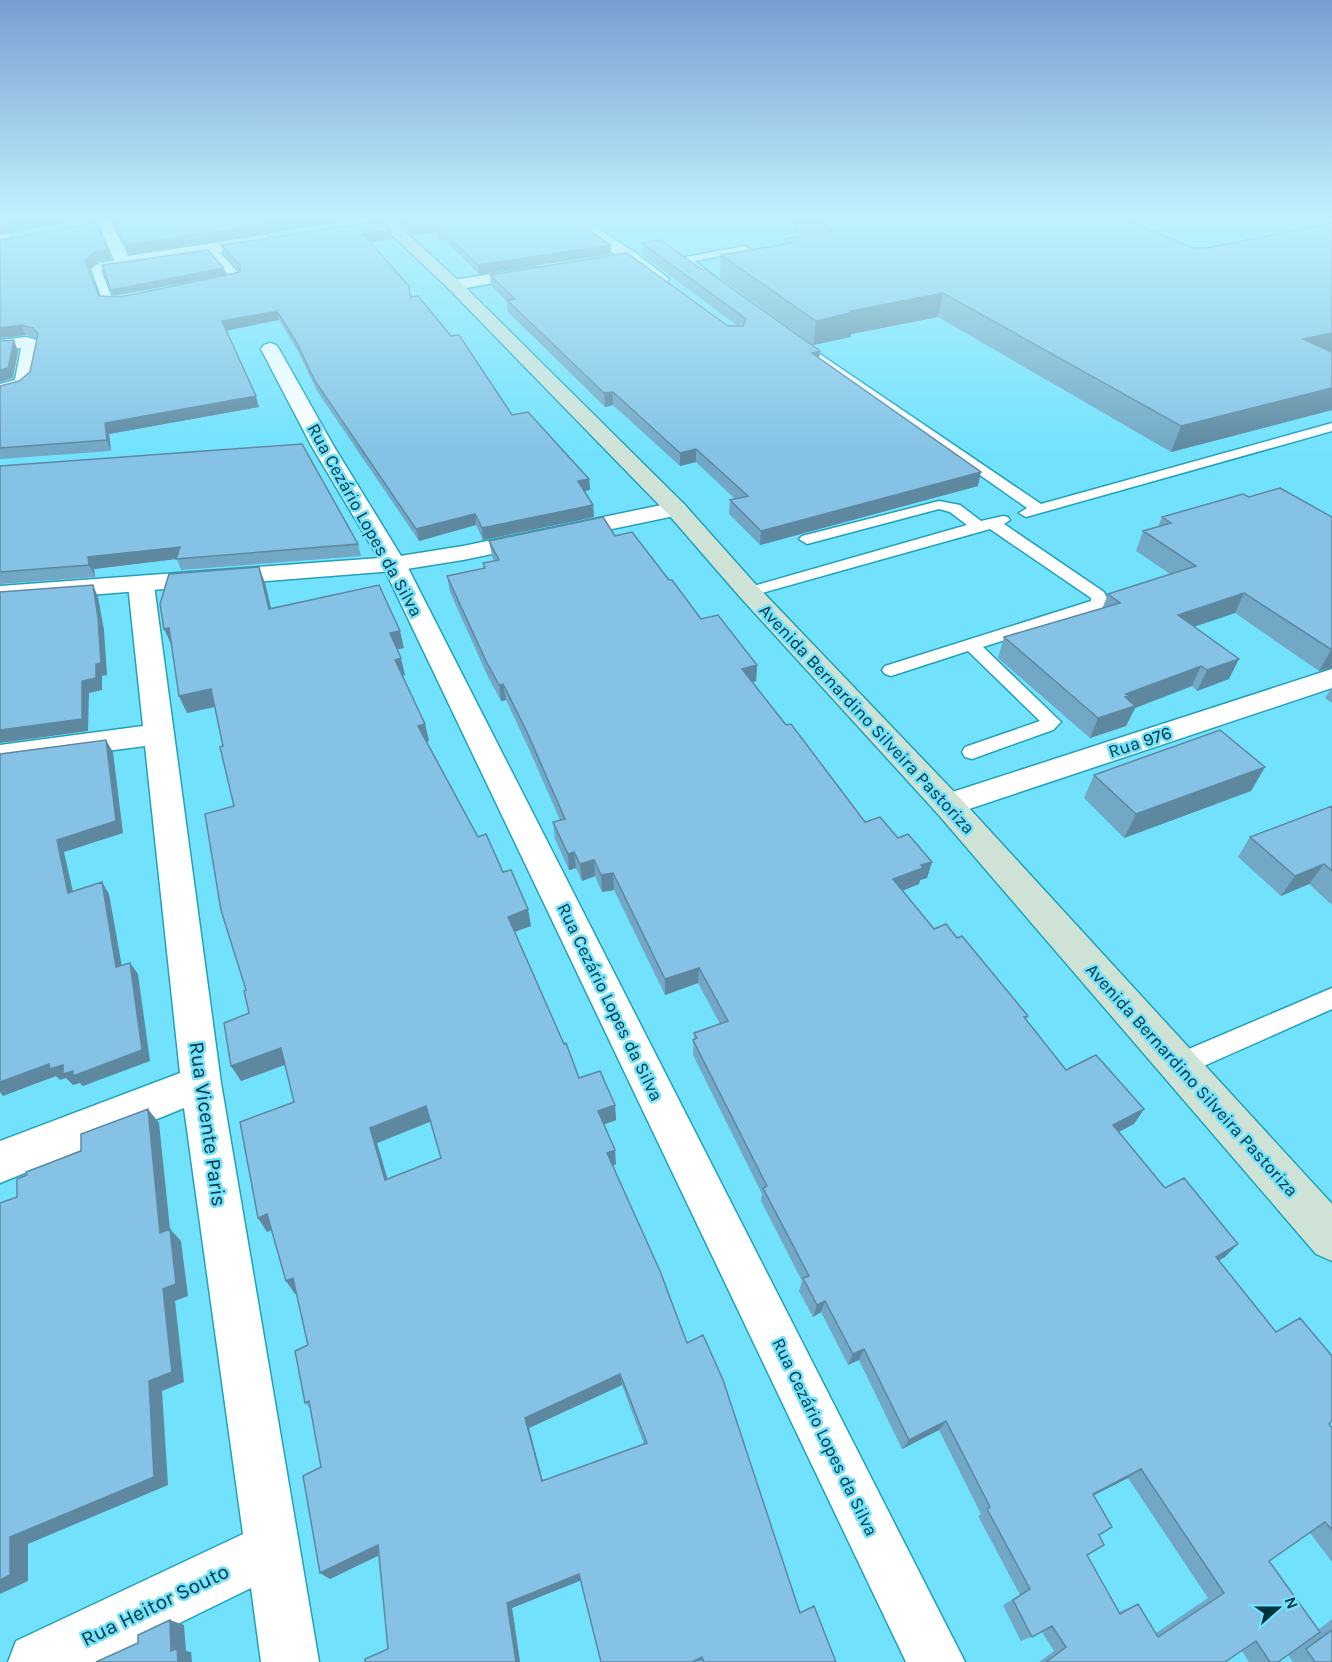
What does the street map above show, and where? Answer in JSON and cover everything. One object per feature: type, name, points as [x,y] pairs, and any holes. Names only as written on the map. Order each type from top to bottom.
[{"type":"main road","name":"Avenida Bernardino Silveira Pastoriza","points":[[465,297],[676,509],[749,592],[948,805],[1332,1238]]},
{"type":"street","points":[[0,345],[26,342],[31,344],[24,382],[19,386],[0,390]]},
{"type":"street","name":"Rua Cezário Lopes da Silva","points":[[270,349],[322,445],[394,564],[936,1662]]},
{"type":"street","points":[[298,447],[322,445]]},
{"type":"street","points":[[0,594],[394,564],[676,509]]},
{"type":"street","name":"Rua Vicente Paris","points":[[141,585],[201,1083],[290,1662]]},
{"type":"street","name":"Rua 976","points":[[948,805],[1332,678]]},
{"type":"street","points":[[0,755],[158,734]]},
{"type":"street","points":[[0,1162],[201,1083]]},
{"type":"street","name":"Rua Heitor Souto","points":[[37,1662],[273,1548]]},
{"type":"lane","points":[[106,297],[108,302],[147,297]]},
{"type":"lane","points":[[788,335],[1039,510]]},
{"type":"lane","points":[[1021,515],[1332,427]]},
{"type":"lane","points":[[807,539],[939,505],[955,508],[992,524],[1098,595],[1100,600],[1099,604],[891,670]]},
{"type":"lane","points":[[749,592],[992,524]]},
{"type":"lane","points":[[971,645],[1052,722],[972,752]]},
{"type":"lane","points":[[1179,1065],[1332,998]]},
{"type":"building","points":[[0,297],[418,297],[451,336],[459,335],[512,415],[528,412],[589,479],[578,481],[593,505],[482,528],[475,514],[416,529],[315,381],[297,343],[277,311],[222,321],[256,396],[105,423],[107,440],[0,448],[0,386],[19,381],[30,372],[38,334],[33,328],[21,325],[0,328]]},
{"type":"building","points":[[512,297],[687,297],[728,326],[743,326],[746,319],[715,297],[744,297],[820,351],[812,353],[981,472],[761,531],[730,500],[748,496],[696,449],[680,453],[613,392],[604,393],[507,300],[515,299]]},
{"type":"building","points":[[781,297],[925,297],[851,311],[854,312],[816,321]]},
{"type":"building","points":[[949,297],[1332,297],[1332,333],[1303,339],[1332,352],[1332,388],[1181,426]]},
{"type":"building","points":[[14,340],[8,368],[0,370],[0,341]]},
{"type":"building","points":[[302,444],[358,544],[176,559],[180,547],[88,557],[89,565],[0,572],[0,466]]},
{"type":"building","points":[[1280,488],[1332,517],[1332,650],[1244,593],[1178,615],[1239,659],[1207,670],[1201,666],[1126,694],[1129,696],[1125,697],[1135,706],[1098,718],[1004,637],[1120,603],[1108,594],[1196,566],[1143,531],[1171,523],[1162,517],[1243,494],[1249,497]]},
{"type":"building","points":[[603,517],[615,536],[632,532],[701,619],[718,615],[757,665],[742,669],[786,725],[791,724],[865,822],[880,817],[898,838],[908,834],[932,862],[921,865],[923,868],[893,879],[934,929],[946,924],[957,938],[962,936],[1028,1016],[1024,1017],[1066,1070],[1096,1055],[1144,1109],[1113,1125],[1165,1188],[1184,1178],[1238,1244],[1216,1257],[1276,1332],[1300,1318],[1332,1356],[1332,1421],[1329,1424],[1332,1428],[1332,1530],[1325,1522],[1269,1561],[1320,1632],[1278,1662],[1270,1662],[1256,1641],[1225,1662],[1046,1662],[1066,1647],[1052,1626],[1032,1637],[1013,1600],[1030,1589],[987,1509],[990,1507],[946,1421],[909,1440],[864,1349],[853,1354],[825,1301],[817,1305],[803,1278],[809,1276],[763,1188],[767,1186],[693,1040],[697,1038],[694,1033],[728,1021],[699,968],[665,979],[613,873],[601,875],[594,860],[580,864],[574,852],[568,854],[553,822],[565,819],[527,732],[503,684],[499,685],[486,661],[447,576],[485,568],[483,563],[499,560],[489,541]],"holes":[[[1141,1469],[1224,1593],[1158,1637],[1138,1604],[1120,1614],[1087,1555],[1104,1545],[1099,1535],[1112,1527],[1093,1494]]]},
{"type":"building","points":[[259,567],[269,609],[379,585],[400,631],[390,633],[401,658],[395,660],[425,724],[418,726],[478,837],[486,834],[503,872],[511,870],[528,909],[508,917],[564,1044],[566,1043],[579,1078],[600,1071],[615,1105],[598,1111],[615,1150],[607,1153],[660,1271],[687,1343],[703,1335],[723,1380],[800,1613],[814,1606],[836,1662],[704,1662],[702,1657],[692,1662],[601,1662],[579,1574],[507,1603],[516,1662],[365,1662],[365,1659],[388,1649],[378,1545],[320,1573],[303,1476],[321,1467],[309,1401],[305,1403],[295,1351],[308,1345],[293,1278],[286,1281],[267,1214],[258,1218],[240,1122],[294,1102],[281,1048],[231,1066],[224,1023],[249,1013],[244,991],[246,990],[221,910],[205,814],[234,806],[220,747],[223,746],[211,689],[179,696],[169,628],[164,629],[160,604],[169,574]],"holes":[[[426,1106],[441,1158],[385,1180],[370,1128]],[[620,1374],[647,1443],[542,1481],[525,1418]]]},
{"type":"building","points":[[93,585],[101,663],[96,664],[96,678],[82,681],[82,719],[0,730],[0,592]]},
{"type":"building","points":[[1220,730],[1265,767],[1136,814],[1094,775]]},
{"type":"building","points":[[106,740],[116,821],[57,840],[68,893],[102,882],[116,967],[130,963],[142,1050],[73,1076],[73,1071],[63,1074],[63,1065],[50,1069],[49,1064],[0,1082],[0,754]]},
{"type":"building","points":[[1332,806],[1332,871],[1324,864],[1295,876],[1250,837]]},
{"type":"building","points":[[148,1109],[160,1233],[170,1229],[176,1284],[163,1289],[172,1372],[149,1381],[154,1477],[10,1537],[10,1575],[0,1580],[0,1203],[17,1197],[17,1179],[27,1175],[26,1172],[81,1151],[81,1134]]},
{"type":"building","points":[[170,1620],[171,1651],[177,1648],[178,1662],[96,1662],[138,1643],[138,1635]]},
{"type":"building","points":[[1332,1630],[1332,1662],[1315,1662],[1306,1649]]}]
